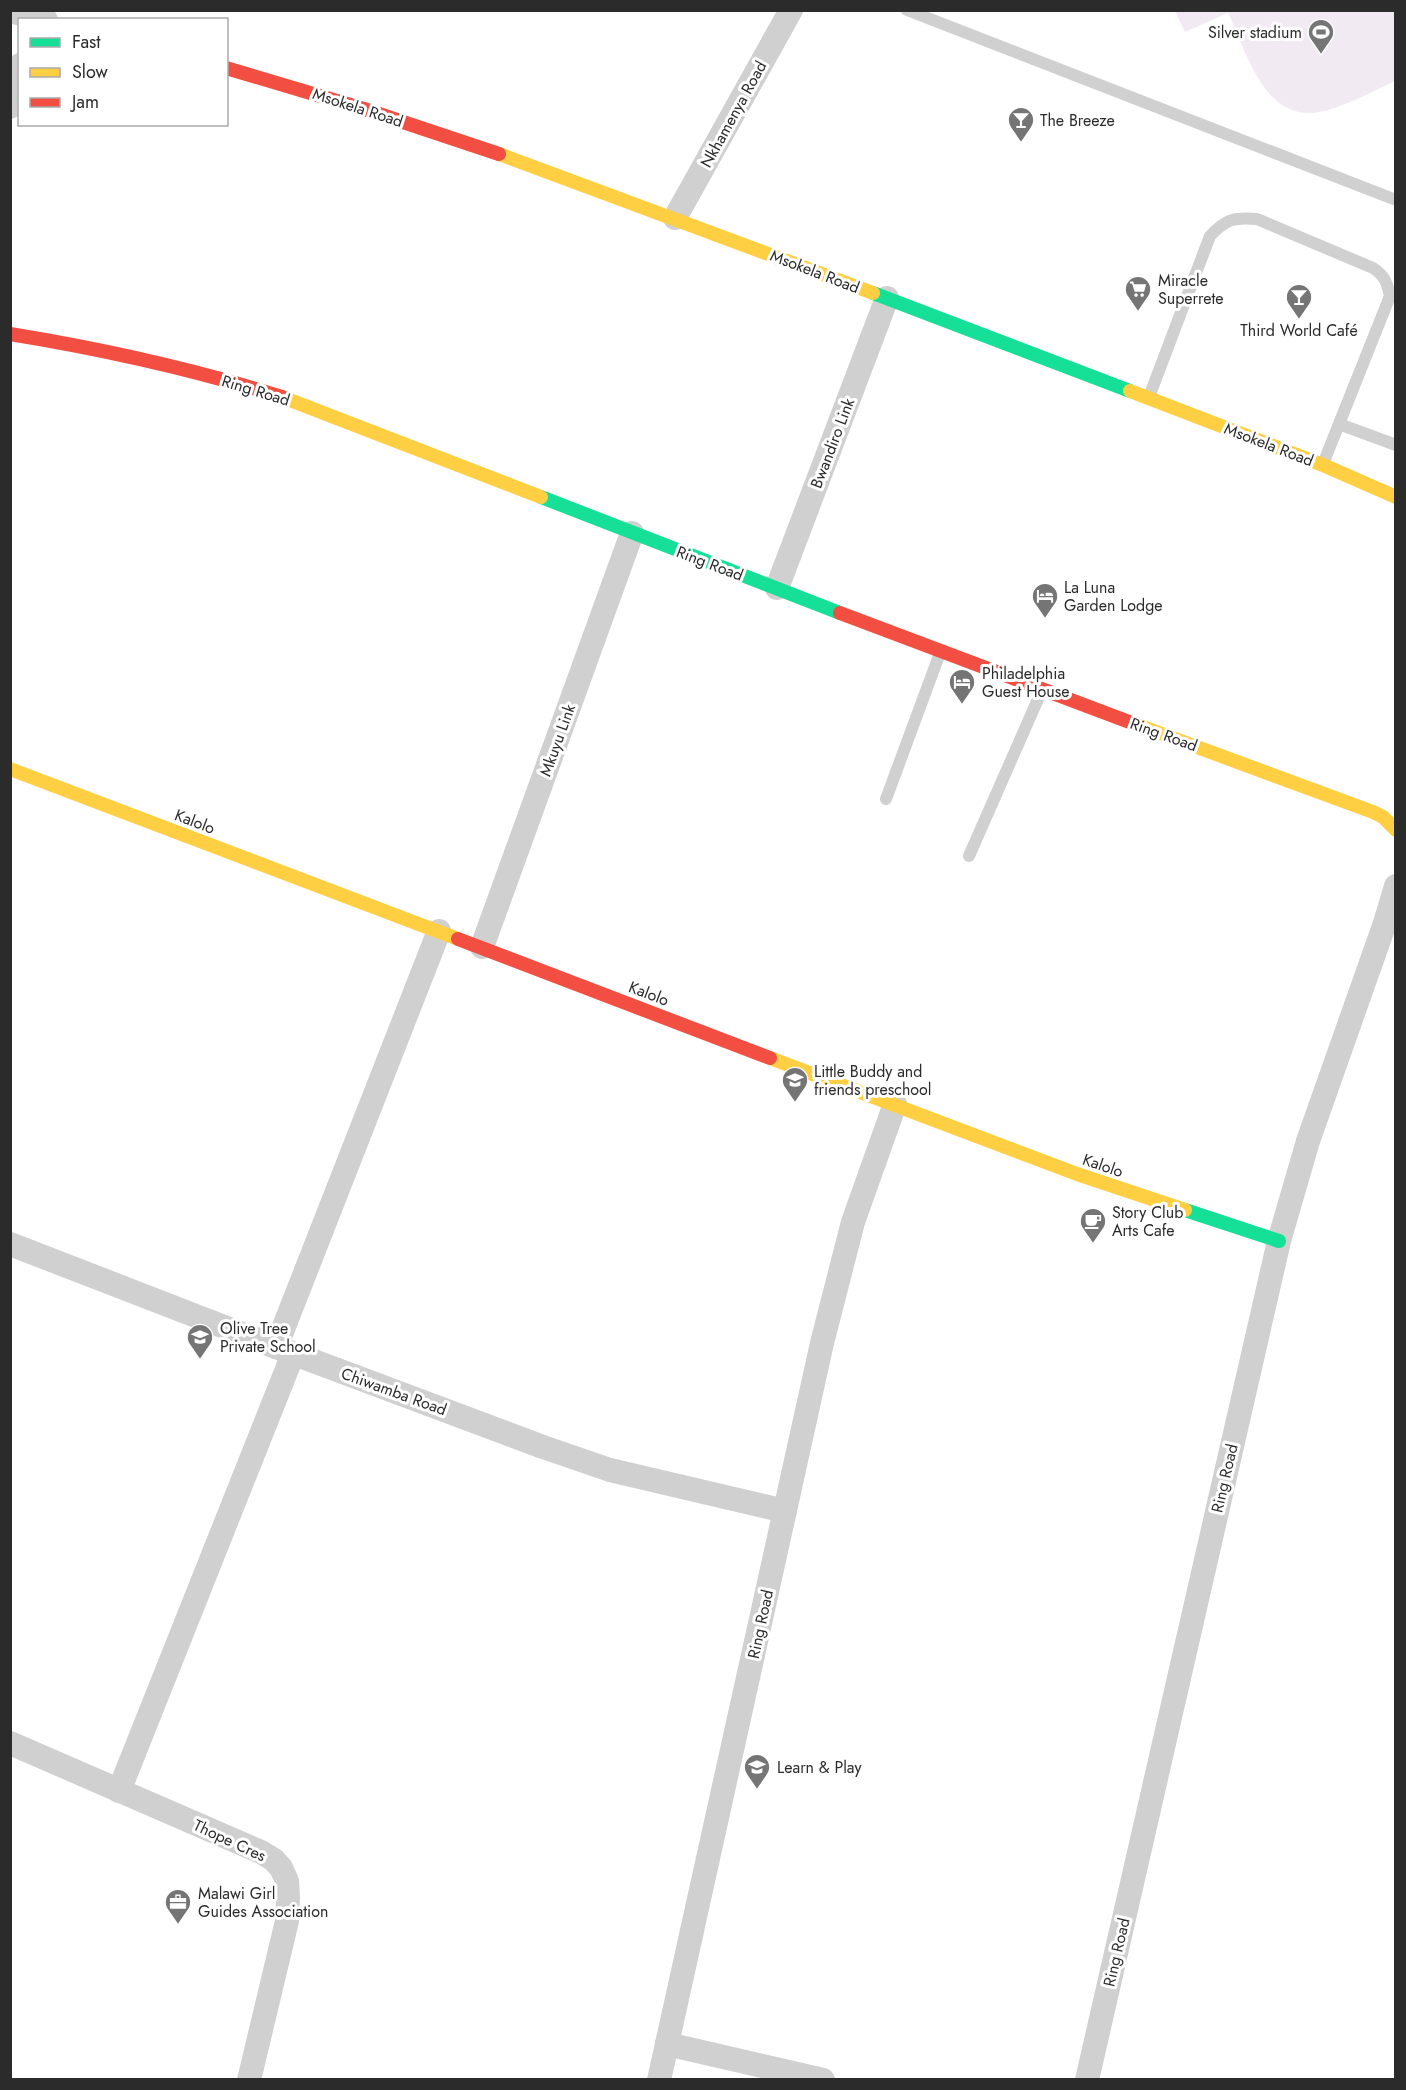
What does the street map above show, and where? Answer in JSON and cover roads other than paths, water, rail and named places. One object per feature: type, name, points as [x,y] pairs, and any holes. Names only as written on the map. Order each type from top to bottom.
[{"type":"street","name":"Nkhamenya Road","points":[[675,218],[791,10]]},
{"type":"street","name":"Msokela Road","points":[[228,69],[308,90],[497,153],[675,218],[1323,465],[1395,497]]},
{"type":"street","points":[[10,107],[18,73]]},
{"type":"street","name":"Bwandiro Link","points":[[777,588],[888,298]]},
{"type":"street","name":"Ring Road","points":[[10,334],[154,361],[247,386],[350,422],[940,652],[1373,812],[1383,817],[1395,830]]},
{"type":"street","name":"Mkuyu Link","points":[[482,947],[632,533]]},
{"type":"street","name":"Kalolo","points":[[10,769],[1077,1174],[1279,1241]]},
{"type":"street","name":"Ring Road","points":[[1086,2079],[1279,1241],[1308,1141],[1385,923],[1395,886]]},
{"type":"street","points":[[119,1791],[439,931]]},
{"type":"street","name":"Ring Road","points":[[659,2079],[822,1343],[853,1222],[895,1104]]},
{"type":"street","name":"Chiwamba Road","points":[[10,1244],[543,1447],[610,1470],[785,1511]]},
{"type":"street","name":"Thope Cres","points":[[10,1743],[261,1852],[274,1860],[281,1868],[287,1881],[287,1921],[249,2079]]},
{"type":"street","points":[[668,2044],[823,2079]]},
{"type":"lane","points":[[907,10],[1395,200]]},
{"type":"lane","points":[[1149,398],[1210,236],[1221,224],[1239,217],[1257,219],[1373,268],[1381,273],[1387,282],[1390,296],[1323,465]]},
{"type":"lane","points":[[1339,424],[1395,445]]},
{"type":"lane","points":[[886,799],[940,652]]},
{"type":"lane","points":[[969,856],[1042,689]]},
{"type":"place","name":"Silver stadium","points":[[1321,55]]},
{"type":"place","name":"The Breeze","points":[[1021,143]]},
{"type":"place","name":"Miracle Superrete","points":[[1138,312]]},
{"type":"place","name":"Third World Café","points":[[1299,320]]},
{"type":"place","name":"La Luna Garden Lodge","points":[[1045,619]]},
{"type":"place","name":"Philadelphia Guest House","points":[[962,705]]},
{"type":"place","name":"Little Buddy and friends preschool","points":[[795,1103]]},
{"type":"place","name":"Story Club Arts Cafe","points":[[1093,1244]]},
{"type":"place","name":"Olive Tree Private School","points":[[200,1360]]},
{"type":"place","name":"Learn & Play","points":[[757,1790]]},
{"type":"place","name":"Malawi Girl Guides Association","points":[[178,1925]]}]
